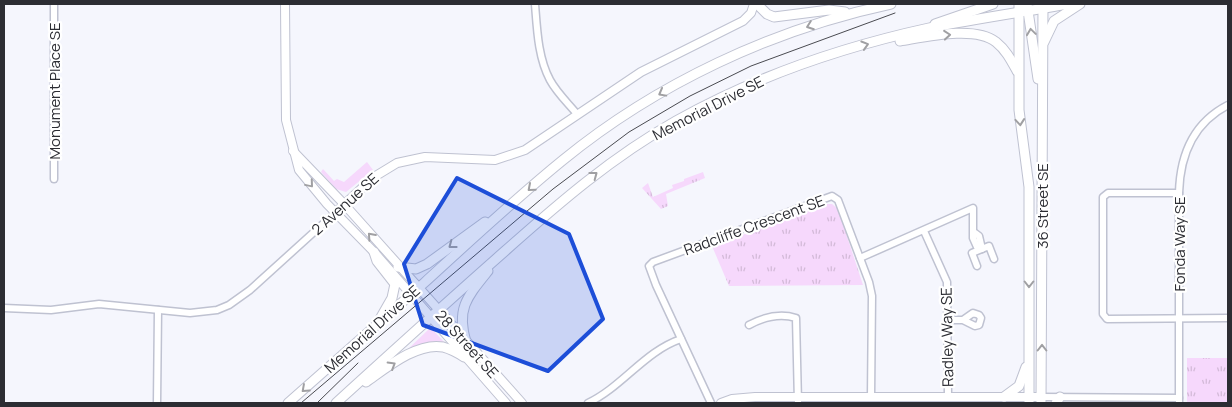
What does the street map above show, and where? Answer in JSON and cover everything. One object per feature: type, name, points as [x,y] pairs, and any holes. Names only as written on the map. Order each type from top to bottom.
[{"type":"main road","points":[[755,4],[774,17],[829,10],[851,12]]},
{"type":"main road","name":"Memorial Drive SE","points":[[288,403],[563,160],[641,105],[694,76],[748,50],[851,12],[891,4]]},
{"type":"main road","points":[[929,28],[938,22],[993,4]]},
{"type":"main road","name":"Memorial Drive SE","points":[[336,403],[437,310],[581,185],[619,156],[676,121],[737,91],[782,73],[882,40],[1027,5],[1068,4]]},
{"type":"main road","points":[[1043,44],[1054,21],[1080,4]]},
{"type":"main road","points":[[1027,5],[1041,89]]},
{"type":"main road","name":"36 Street SE","points":[[1041,400],[1042,5]]},
{"type":"main road","name":"36 Street SE","points":[[1018,8],[1020,128],[1029,187],[1029,400]]},
{"type":"main road","points":[[882,40],[893,42],[949,34],[986,36],[996,42],[1009,56],[1018,73]]},
{"type":"main road","points":[[398,266],[416,269],[427,264],[482,222],[493,220]]},
{"type":"main road","points":[[374,252],[376,261],[395,284],[392,298],[378,323]]},
{"type":"main road","points":[[466,342],[460,324],[465,302],[504,252]]},
{"type":"main road","points":[[350,390],[426,347],[446,348],[464,357]]},
{"type":"main road","points":[[1004,397],[1019,386],[1029,357]]},
{"type":"street","name":"Monument Place SE","points":[[54,4],[54,179]]},
{"type":"street","name":"28 Street SE","points":[[285,4],[286,120],[299,170],[335,213],[414,291],[437,310],[522,403]]},
{"type":"street","points":[[535,4],[545,70],[550,81],[577,114]]},
{"type":"street","name":"2 Avenue SE","points":[[4,308],[51,310],[99,304],[204,313],[229,305],[250,290],[374,177],[393,165],[425,157],[468,161],[503,159],[537,144],[577,114],[650,68],[743,21],[755,4]]},
{"type":"street","name":"Fonda Way SE","points":[[1179,401],[1179,193],[1181,163],[1196,131],[1213,112],[1228,105]]},
{"type":"street","name":"28 Street SE","points":[[293,150],[344,204],[398,266],[430,317],[506,403]]},
{"type":"street","points":[[1179,193],[1108,193],[1103,197],[1103,314],[1107,319],[1228,318]]},
{"type":"street","name":"Radcliffe Crescent SE","points":[[711,403],[649,270],[653,262],[832,196],[838,200],[872,296],[871,397]]},
{"type":"street","points":[[860,258],[973,208],[974,233],[978,236],[981,248]]},
{"type":"street","name":"Radley Way SE","points":[[924,231],[947,282],[948,397]]},
{"type":"street","points":[[977,266],[972,253],[981,248],[989,246],[994,259]]},
{"type":"street","points":[[157,403],[158,310]]},
{"type":"street","points":[[749,325],[768,317],[789,316],[796,318],[798,400]]},
{"type":"street","points":[[948,320],[963,320]]},
{"type":"street","points":[[588,403],[607,394],[654,354],[681,339]]},
{"type":"street","points":[[721,403],[732,399],[755,397],[798,400],[871,397],[1004,397],[1029,400],[1179,401]]},
{"type":"highlighted area","points":[[457,178],[569,234],[603,319],[548,371],[423,325],[404,264]]},
{"type":"green space","points":[[367,162],[373,170],[346,192],[336,189],[321,172],[323,169],[334,181],[337,179],[344,182]]},
{"type":"green space","points":[[703,172],[705,178],[666,194],[668,206],[661,209],[642,188],[648,183],[653,197],[673,188],[672,185],[684,181],[684,179]]},
{"type":"green space","points":[[827,204],[832,204],[838,209],[863,285],[729,286],[712,246]]},
{"type":"green space","points":[[429,329],[432,329],[444,342],[405,352]]},
{"type":"green space","points":[[1187,358],[1228,358],[1228,403],[1187,403]]},
{"type":"tram line","points":[[301,403],[553,189],[629,132],[690,96],[751,66],[895,13]]},
{"type":"tram line","points":[[317,403],[358,363]]}]
